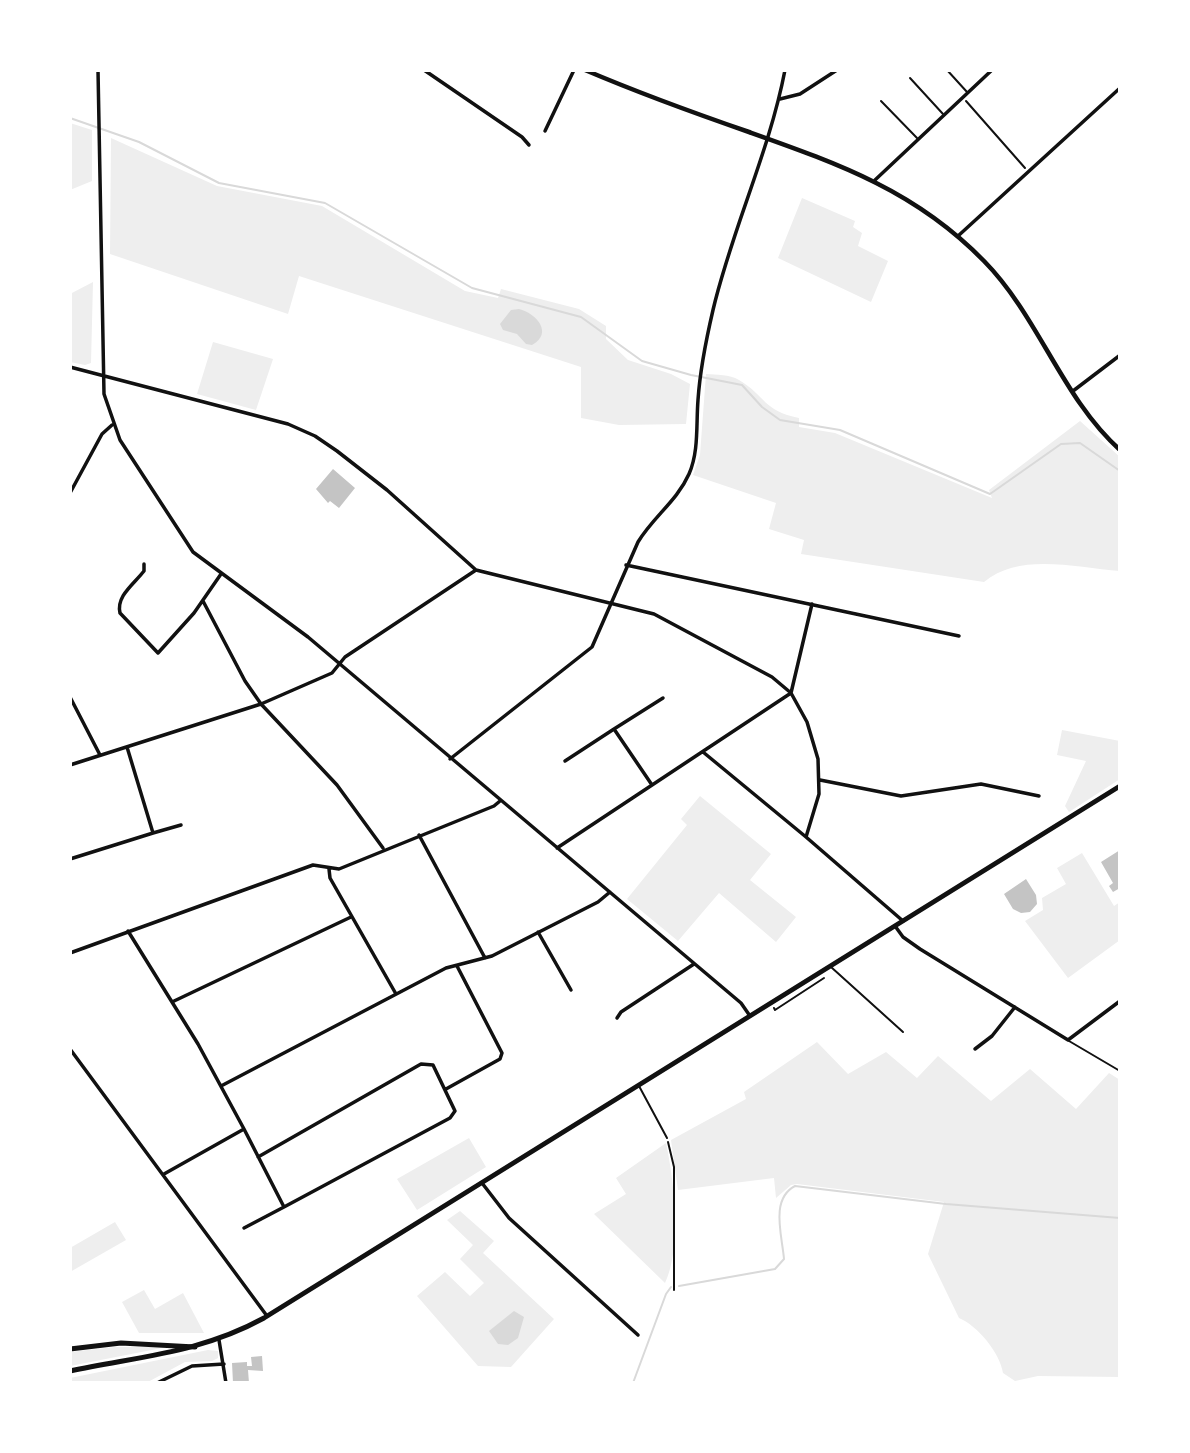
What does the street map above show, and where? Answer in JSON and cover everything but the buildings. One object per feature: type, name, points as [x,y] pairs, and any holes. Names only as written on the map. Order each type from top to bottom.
[{"type":"main road","points":[[585,70],[654,99],[837,162],[875,180],[923,209],[985,261],[1018,302],[1092,421],[1120,450]]},
{"type":"main road","points":[[70,1371],[195,1347],[219,1340],[267,1316],[1120,786]]},
{"type":"main road","points":[[70,1349],[121,1343],[195,1347]]},
{"type":"street","points":[[98,70],[104,394],[112,425],[182,539],[193,552],[278,614],[340,664],[741,1003],[750,1016]]},
{"type":"street","points":[[425,70],[523,137],[529,145]]},
{"type":"street","points":[[545,131],[574,70]]},
{"type":"street","points":[[450,759],[592,647],[613,602],[626,565],[646,528],[680,492],[690,472],[696,442],[701,374],[721,278],[768,139],[785,70]]},
{"type":"street","points":[[780,99],[800,94],[837,70]]},
{"type":"street","points":[[875,180],[992,70]]},
{"type":"street","points":[[958,236],[1120,88]]},
{"type":"street","points":[[1073,391],[1119,356]]},
{"type":"street","points":[[70,367],[288,424],[315,436],[387,490],[476,570],[613,602],[667,619],[772,677],[792,693],[807,722],[818,759],[820,780],[806,837]]},
{"type":"street","points":[[70,493],[102,434],[112,425]]},
{"type":"street","points":[[144,564],[144,572],[119,600],[118,607],[120,613],[158,653],[203,601],[221,574]]},
{"type":"street","points":[[626,565],[959,636]]},
{"type":"street","points":[[70,765],[261,704],[332,673],[345,657],[476,570]]},
{"type":"street","points":[[203,601],[245,681],[261,704],[327,774],[383,848]]},
{"type":"street","points":[[556,848],[792,693],[812,604]]},
{"type":"street","points":[[70,697],[100,755]]},
{"type":"street","points":[[565,761],[663,698]]},
{"type":"street","points":[[614,729],[652,785]]},
{"type":"street","points":[[127,747],[153,833]]},
{"type":"street","points":[[703,752],[903,921]]},
{"type":"street","points":[[820,780],[901,796],[981,785],[1039,796]]},
{"type":"street","points":[[70,953],[313,864],[339,869],[383,848],[494,806],[500,801]]},
{"type":"street","points":[[70,859],[181,825]]},
{"type":"street","points":[[419,835],[485,958]]},
{"type":"street","points":[[330,869],[330,878],[396,994]]},
{"type":"street","points":[[221,1086],[396,994],[457,966],[485,958],[598,902],[610,892]]},
{"type":"street","points":[[172,1002],[351,917]]},
{"type":"street","points":[[895,926],[903,937],[913,944],[1068,1040],[1120,1001]]},
{"type":"street","points":[[128,931],[221,1086],[284,1207]]},
{"type":"street","points":[[538,932],[570,990]]},
{"type":"street","points":[[617,1018],[621,1012],[694,964]]},
{"type":"street","points":[[446,1090],[500,1059],[502,1053],[457,966]]},
{"type":"street","points":[[975,1049],[992,1036],[1015,1007]]},
{"type":"street","points":[[70,1049],[267,1316]]},
{"type":"street","points":[[244,1228],[450,1118],[454,1111],[433,1065],[421,1064],[258,1157]]},
{"type":"street","points":[[164,1174],[244,1129]]},
{"type":"street","points":[[482,1183],[509,1218],[638,1335]]},
{"type":"street","points":[[219,1340],[226,1383]]},
{"type":"street","points":[[157,1383],[192,1366],[224,1364]]},
{"type":"lane","points":[[947,70],[967,93]]},
{"type":"lane","points":[[909,78],[943,114]]},
{"type":"lane","points":[[881,101],[918,139]]},
{"type":"lane","points":[[831,966],[902,1032]]},
{"type":"lane","points":[[1068,1040],[1120,1071]]},
{"type":"lane","points":[[638,1086],[667,1138]]},
{"type":"path","points":[[963,97],[1028,171]]},
{"type":"path","points":[[667,1138],[674,1167],[674,1290]]},
{"type":"shaded area","points":[[70,123],[92,130],[92,181],[70,190]]},
{"type":"shaded area","points":[[111,138],[217,186],[322,206],[465,291],[498,298],[501,289],[579,309],[606,326],[606,339],[628,360],[671,374],[690,384],[686,424],[619,425],[581,418],[581,367],[299,276],[288,314],[110,254]]},
{"type":"shaded area","points":[[802,198],[855,221],[853,227],[862,233],[858,246],[888,261],[871,302],[778,258]]},
{"type":"shaded area","points":[[93,282],[91,363],[85,365],[70,362],[70,294]]},
{"type":"shaded area","points":[[519,309],[536,319],[542,329],[542,335],[532,345],[526,344],[517,334],[503,330],[500,324],[511,310]]},
{"type":"shaded area","points":[[213,342],[273,359],[256,410],[197,394]]},
{"type":"shaded area","points":[[706,374],[739,380],[771,407],[799,418],[799,427],[835,433],[992,498],[989,490],[1080,421],[1120,457],[1120,571],[1067,565],[1031,565],[1014,567],[984,582],[801,554],[804,540],[769,529],[776,503],[693,475],[700,455]]},
{"type":"shaded area","points":[[1062,730],[1120,741],[1120,779],[1069,812],[1065,806],[1086,761],[1057,755]]},
{"type":"shaded area","points":[[700,796],[771,854],[750,880],[796,917],[776,942],[719,893],[678,941],[627,899],[687,825],[681,819]]},
{"type":"shaded area","points":[[1082,853],[1114,906],[1120,902],[1120,940],[1068,978],[1025,921],[1043,910],[1042,898],[1066,884],[1057,868]]},
{"type":"shaded area","points":[[817,1042],[848,1074],[886,1052],[917,1078],[938,1056],[991,1101],[1030,1069],[1076,1109],[1109,1073],[1120,1080],[1120,1377],[1038,1376],[1015,1381],[1003,1373],[998,1357],[987,1341],[959,1318],[928,1254],[944,1202],[797,1184],[791,1185],[776,1198],[774,1178],[678,1190],[671,1140],[746,1099],[744,1092]]},
{"type":"shaded area","points":[[469,1138],[486,1167],[417,1210],[397,1179]]},
{"type":"shaded area","points":[[666,1143],[674,1194],[675,1233],[665,1283],[594,1214],[626,1194],[616,1178]]},
{"type":"shaded area","points":[[460,1211],[494,1241],[483,1253],[554,1319],[511,1367],[478,1366],[417,1296],[445,1272],[470,1296],[484,1283],[460,1259],[473,1245],[447,1220]]},
{"type":"shaded area","points":[[115,1222],[126,1240],[70,1272],[70,1248]]},
{"type":"shaded area","points":[[144,1290],[155,1309],[183,1293],[204,1333],[139,1333],[122,1302]]},
{"type":"shaded area","points":[[514,1311],[524,1317],[518,1338],[508,1345],[498,1344],[489,1331]]},
{"type":"shaded area","points":[[115,1347],[167,1347],[70,1366],[70,1352]]},
{"type":"shaded area","points":[[208,1350],[218,1351],[218,1358],[212,1361],[185,1362],[146,1383],[70,1383],[70,1378]]},
{"type":"waterway","points":[[70,118],[139,142],[219,183],[325,203],[472,288],[581,317],[642,361],[691,375],[742,385],[762,407],[780,420],[840,430],[990,494],[1061,444],[1080,443],[1120,471]]},
{"type":"waterway","points":[[679,1286],[775,1269],[784,1259],[780,1208],[787,1192],[795,1186],[946,1204],[1120,1218]]},
{"type":"waterway","points":[[633,1383],[671,1287]]}]
